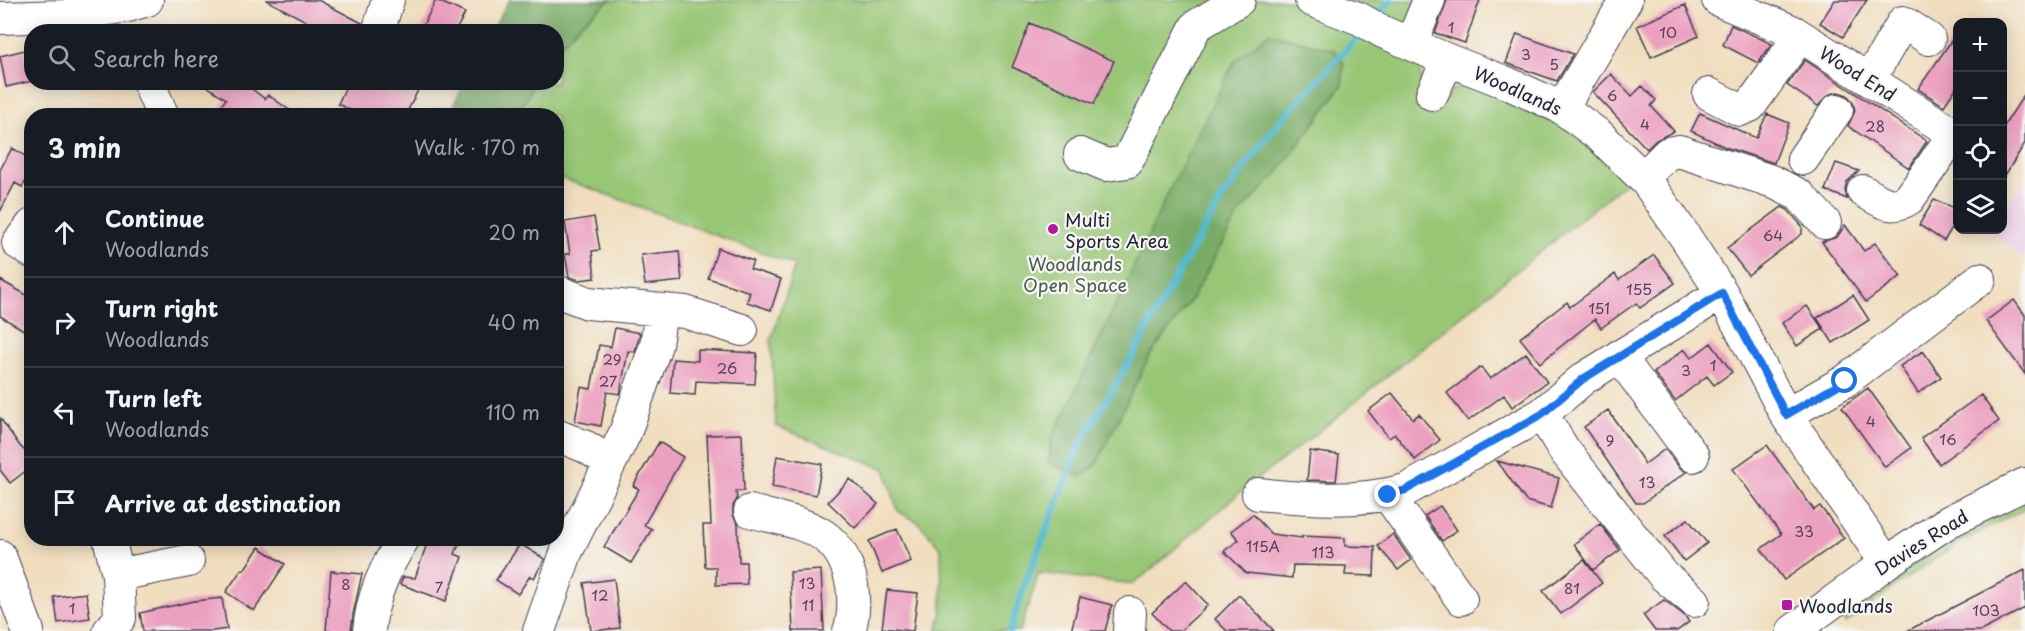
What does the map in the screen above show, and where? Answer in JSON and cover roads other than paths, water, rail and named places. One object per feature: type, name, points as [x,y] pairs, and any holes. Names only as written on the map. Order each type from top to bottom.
[{"type":"street","points":[[380,24],[388,0]]},
{"type":"street","points":[[1080,154],[1106,165],[1127,162],[1196,26],[1239,0]]},
{"type":"street","name":"Woodlands","points":[[1311,0],[1562,108],[1600,136],[1643,178],[1722,293],[1786,415],[1886,562]]},
{"type":"street","points":[[1385,32],[1429,0]]},
{"type":"street","points":[[1562,108],[1626,0]]},
{"type":"street","name":"Wood End","points":[[1718,0],[1800,36],[1853,89],[1954,134],[1909,199],[1900,205],[1889,205],[1863,191]]},
{"type":"street","points":[[0,18],[136,12]]},
{"type":"street","points":[[1803,159],[1904,22],[1929,39]]},
{"type":"street","points":[[1709,94],[1740,110],[1750,106],[1800,36]]},
{"type":"street","points":[[1432,94],[1448,60]]},
{"type":"street","points":[[151,90],[159,108]]},
{"type":"street","points":[[1643,178],[1668,153],[1679,151],[1771,181],[1799,195],[1825,222]]},
{"type":"street","points":[[1786,415],[1845,381],[1980,279]]},
{"type":"street","points":[[1258,494],[1298,498],[1346,497],[1388,495],[1406,490],[1542,414],[1583,379],[1722,293]]},
{"type":"street","points":[[564,294],[588,303],[685,312],[742,330]]},
{"type":"street","points":[[539,631],[566,553],[625,433],[656,345],[661,311]]},
{"type":"street","points":[[1619,356],[1693,456]]},
{"type":"street","points":[[1542,414],[1564,450],[1664,576],[1694,601]]},
{"type":"street","points":[[564,438],[586,447],[610,462]]},
{"type":"street","name":"Davies Road","points":[[1793,631],[1886,562],[1948,522],[2025,484]]},
{"type":"street","points":[[1388,495],[1461,599]]},
{"type":"street","points":[[750,511],[813,529],[826,536],[837,546],[848,567],[853,593],[849,631]]},
{"type":"street","points":[[109,631],[120,618],[118,575],[111,546]]},
{"type":"street","points":[[369,631],[370,613],[376,591],[387,564],[399,546]]},
{"type":"street","points":[[0,556],[28,631]]},
{"type":"street","points":[[118,575],[188,561]]},
{"type":"waterway","points":[[1375,18],[1391,0]]},
{"type":"waterway","points":[[1010,631],[1024,587],[1081,442],[1131,359],[1178,273],[1225,194],[1276,126],[1363,31]]},
{"type":"place","name":"Multi Sports Area","points":[[1053,229]]},
{"type":"place","name":"Woodlands","points":[[1787,605]]},
{"type":"park label","name":"Woodlands Open Space","points":[[1075,273]]}]
